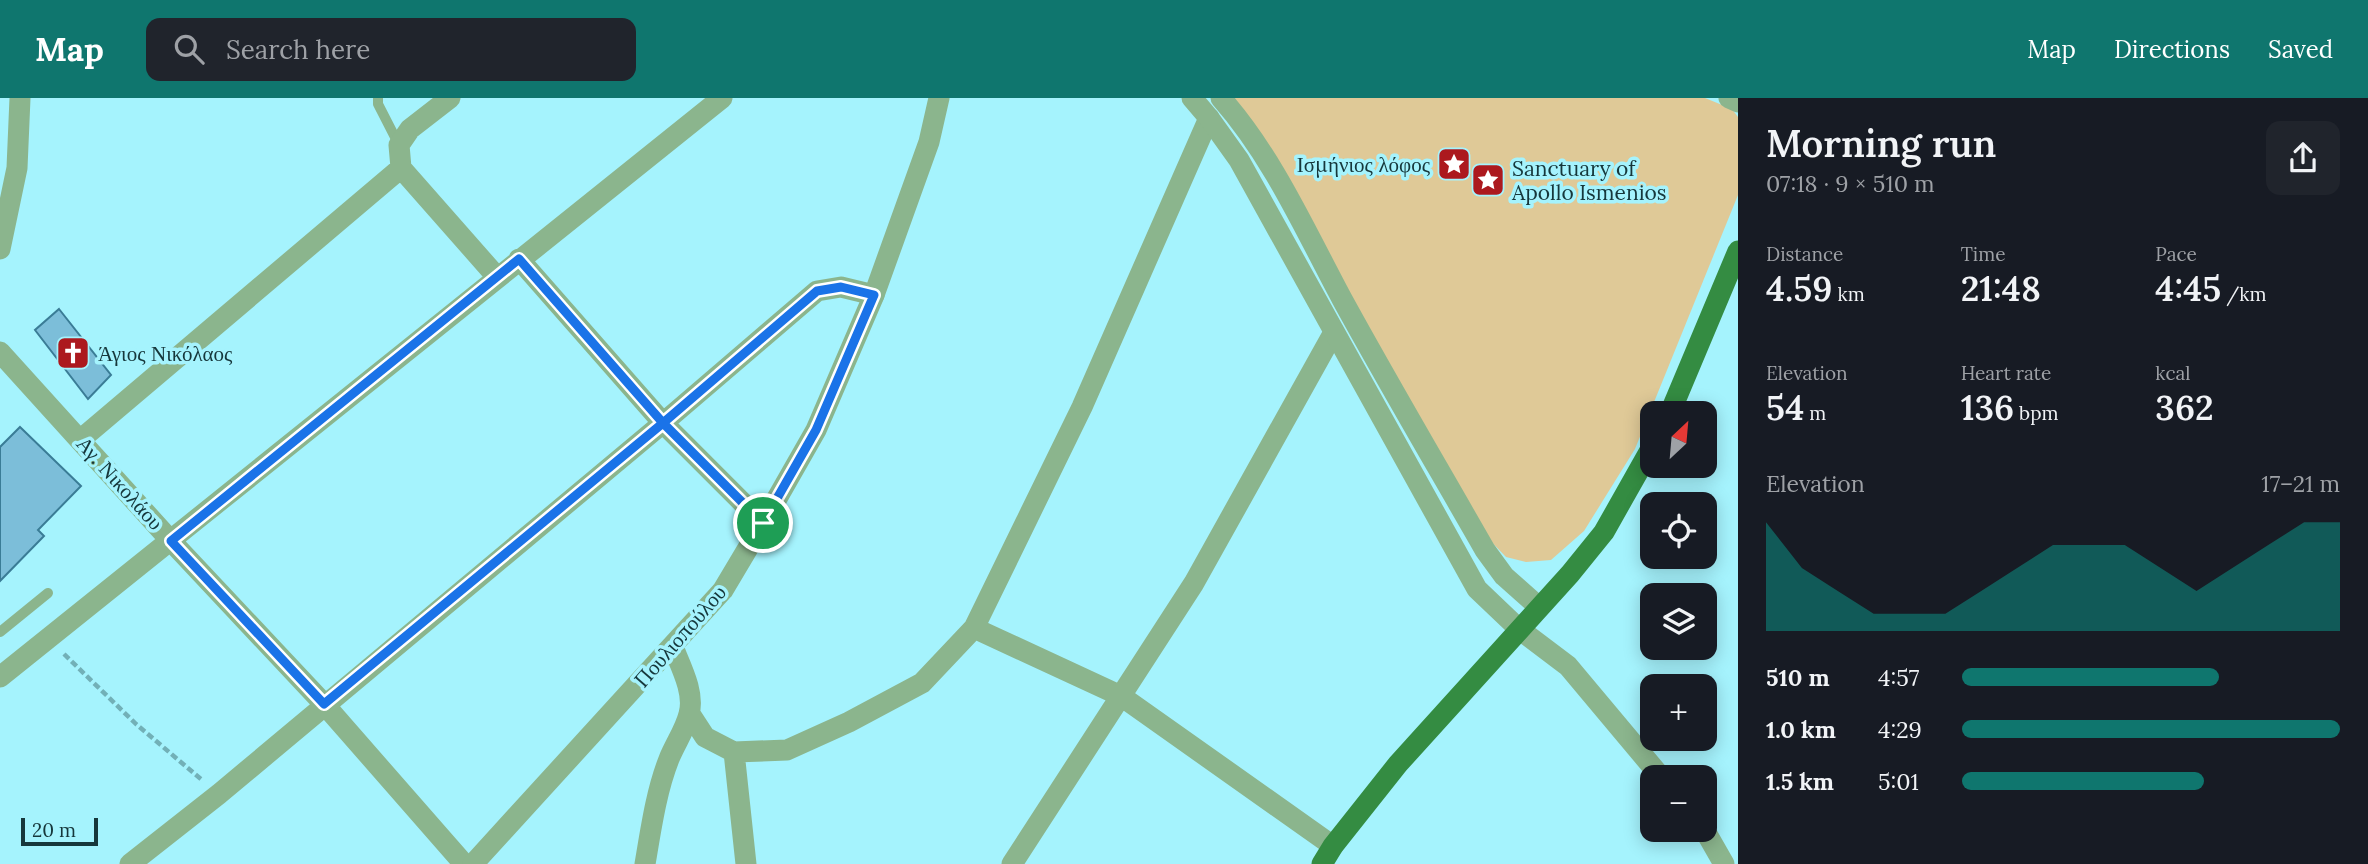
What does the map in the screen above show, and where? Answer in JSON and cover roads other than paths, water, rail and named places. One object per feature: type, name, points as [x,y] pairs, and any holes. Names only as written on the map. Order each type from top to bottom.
[{"type":"main road","points":[[1675,401],[1738,251]]},
{"type":"main road","points":[[1327,855],[1398,764],[1604,532],[1640,468]]},
{"type":"street","points":[[0,249],[17,169],[20,98]]},
{"type":"street","points":[[450,98],[410,129],[399,145],[401,168],[497,277]]},
{"type":"street","points":[[0,677],[722,98]]},
{"type":"street","name":"Πουλιοπούλου","points":[[473,864],[723,590],[816,430],[874,295],[929,142],[939,98]]},
{"type":"street","points":[[1192,98],[1239,159],[1477,589],[1519,629],[1568,666],[1651,765]]},
{"type":"street","points":[[1221,98],[1238,117],[1283,186],[1343,299],[1485,550],[1504,576],[1539,607]]},
{"type":"street","points":[[1729,98],[1738,102]]},
{"type":"street","points":[[690,713],[705,737],[734,752],[787,750],[922,684],[974,628],[1082,407],[1209,118]]},
{"type":"street","points":[[80,440],[401,168]]},
{"type":"street","points":[[519,259],[663,423],[763,523]]},
{"type":"street","points":[[130,864],[219,794],[817,291],[841,287],[874,295]]},
{"type":"street","points":[[1322,310],[1343,299]]},
{"type":"street","points":[[1012,864],[1194,583],[1334,332]]},
{"type":"street","name":"Αγ. Νικολάου","points":[[0,352],[171,541],[324,704],[464,864]]},
{"type":"street","points":[[974,628],[1121,696],[1327,855]]},
{"type":"street","points":[[645,864],[651,826],[668,761],[690,713],[690,695],[673,647]]},
{"type":"street","points":[[734,752],[746,864]]},
{"type":"street","points":[[1711,842],[1724,864]]},
{"type":"lane","points":[[378,98],[378,104],[399,145]]},
{"type":"lane","points":[[0,632],[47,593]]},
{"type":"place","name":"Ισμήνιος λόφος","points":[[1454,164]]},
{"type":"place","name":"Sanctuary of Apollo Ismenios","points":[[1488,180]]},
{"type":"place","name":"Άγιος Νικόλαος","points":[[73,353]]}]
